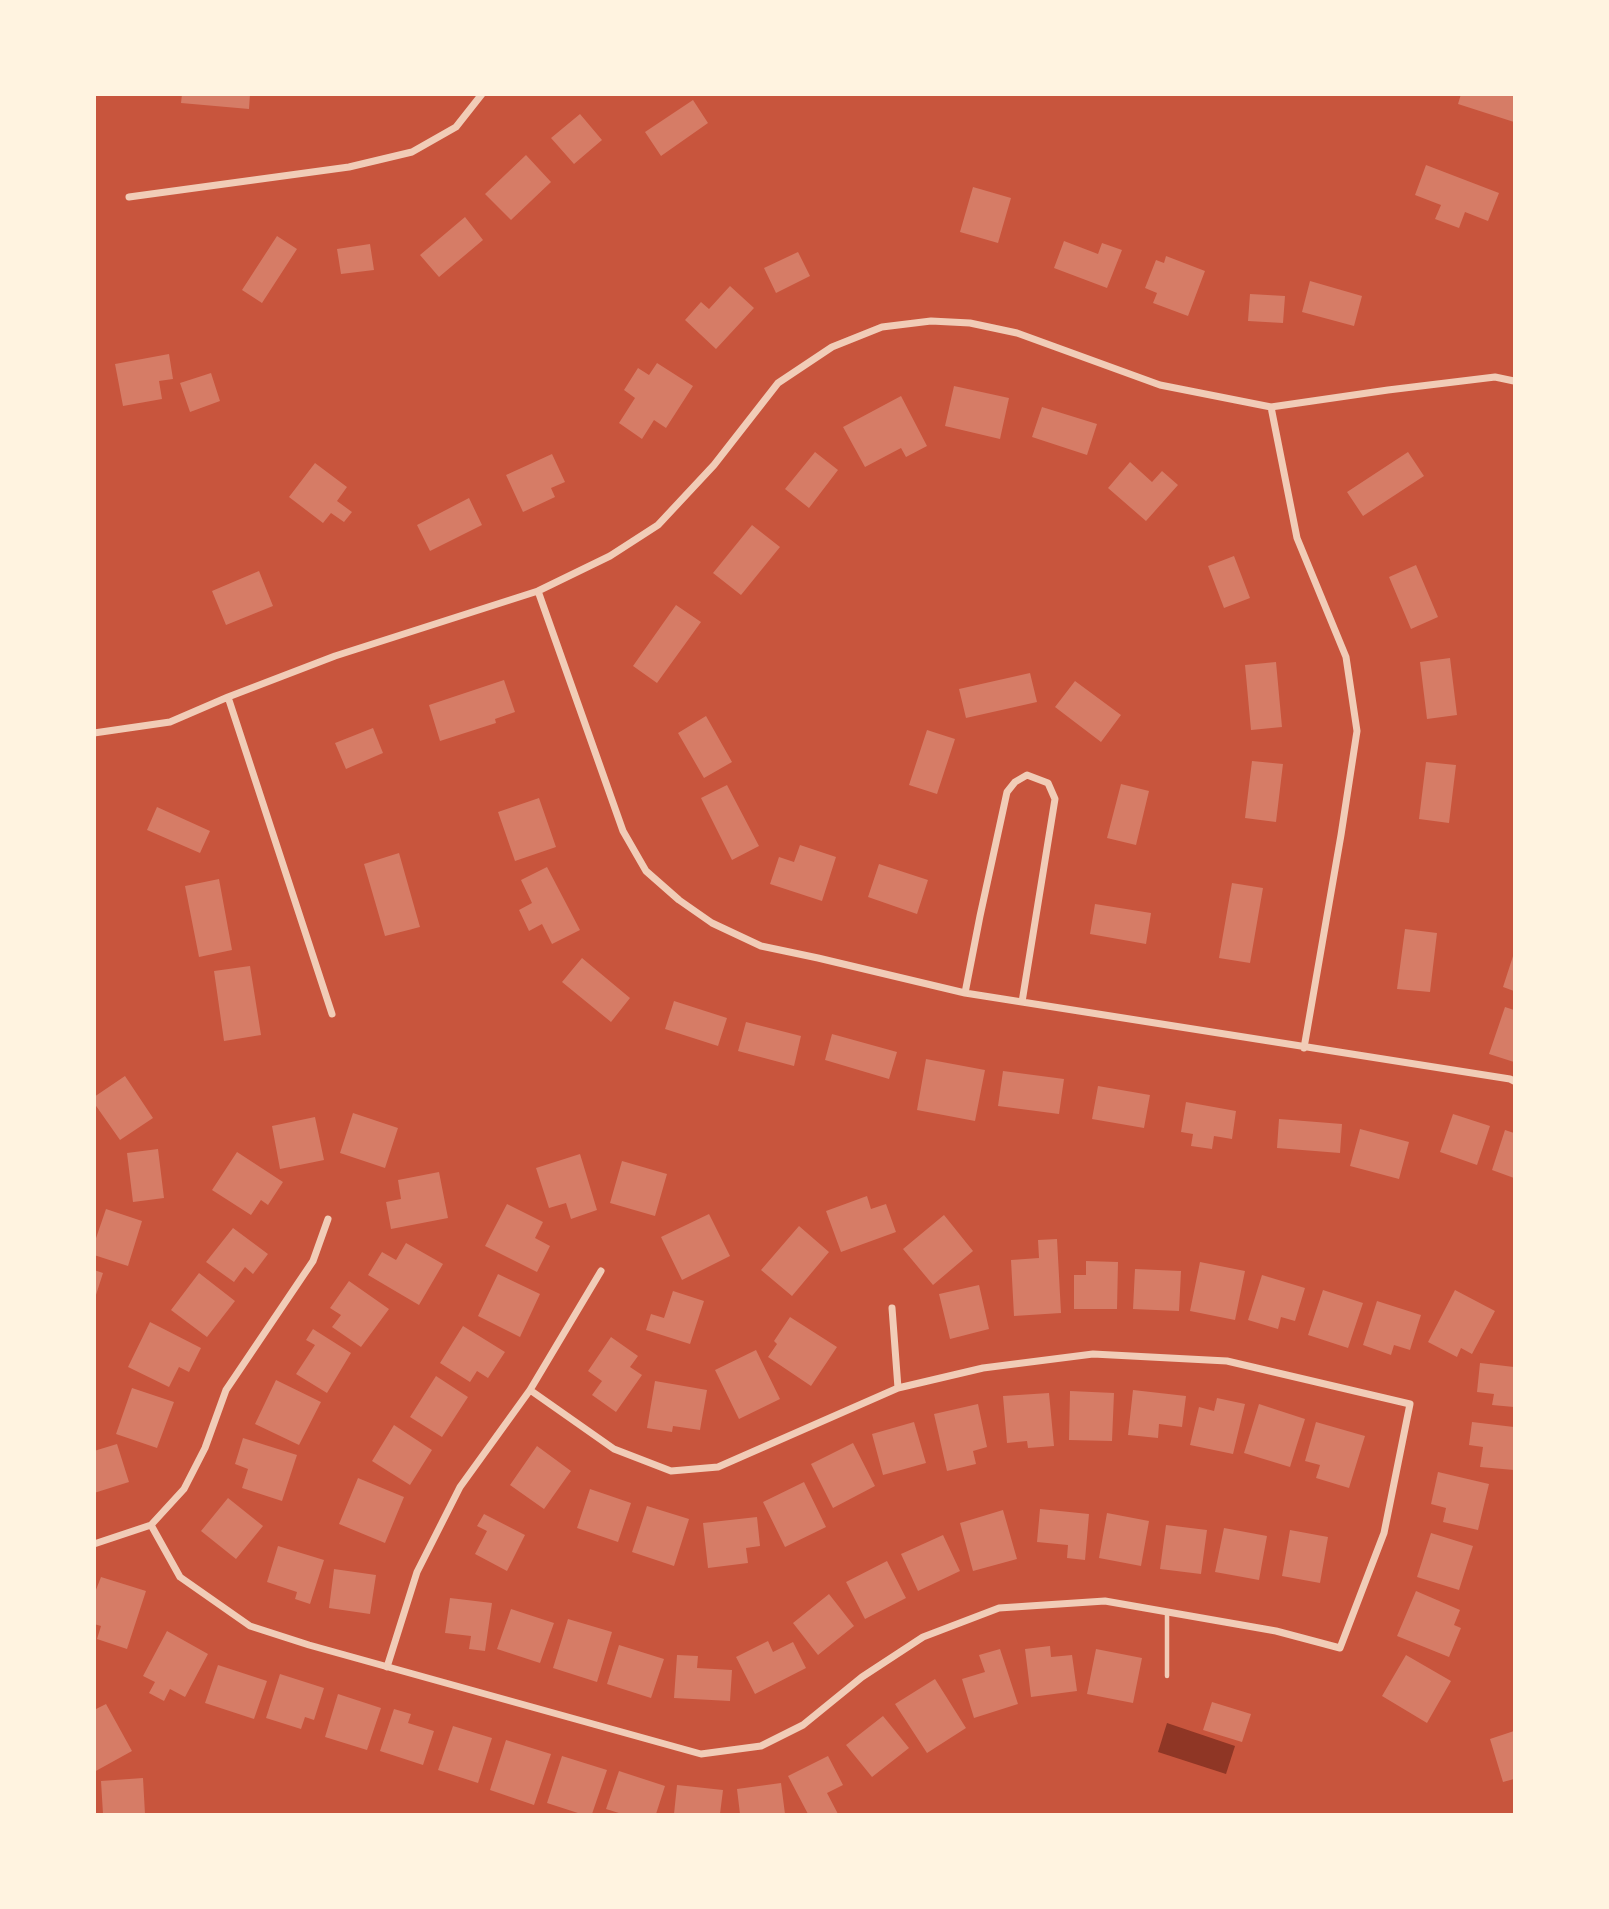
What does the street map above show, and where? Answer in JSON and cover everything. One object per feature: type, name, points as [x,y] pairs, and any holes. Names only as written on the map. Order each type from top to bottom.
[{"type":"street","points":[[129,197],[349,167],[412,152],[456,127],[482,94]]},
{"type":"street","points":[[94,733],[170,722],[335,656],[538,591],[610,556],[658,525],[714,465],[778,383],[832,347],[882,327],[931,321],[970,323],[1005,330],[1160,385],[1271,407],[1495,377],[1514,381]]},
{"type":"street","points":[[1271,407],[1297,538],[1346,657],[1357,731],[1304,1048]]},
{"type":"street","points":[[538,591],[623,831],[646,871],[679,900],[712,923],[761,946],[965,993],[1514,1081]]},
{"type":"street","points":[[228,697],[332,1014]]},
{"type":"street","points":[[965,993],[1007,792],[1015,782],[1027,775],[1048,783],[1055,799],[1022,1002]]},
{"type":"street","points":[[94,1544],[151,1525],[184,1489],[205,1448],[226,1390],[313,1261],[328,1219]]},
{"type":"street","points":[[387,1667],[417,1572],[460,1487],[530,1391],[601,1271]]},
{"type":"street","points":[[892,1308],[898,1388]]},
{"type":"street","points":[[151,1525],[180,1577],[250,1626],[309,1645],[701,1754],[761,1746],[803,1726],[862,1677],[923,1637],[999,1608],[1105,1601],[1276,1631],[1340,1648],[1384,1533],[1410,1404],[1227,1361],[1093,1354],[983,1367],[898,1388],[718,1467],[671,1471],[614,1449],[530,1391]]},
{"type":"lane","points":[[1167,1613],[1167,1676]]},
{"type":"shaded area","points":[[1167,1723],[1235,1746],[1226,1774],[1158,1752]]},
{"type":"building","points":[[182,94],[250,94],[249,109],[181,103]]},
{"type":"building","points":[[1461,94],[1514,94],[1514,122],[1458,104]]},
{"type":"building","points":[[693,100],[708,123],[661,156],[645,132]]},
{"type":"building","points":[[580,114],[602,140],[574,164],[551,138]]},
{"type":"building","points":[[526,155],[551,182],[511,220],[485,194]]},
{"type":"building","points":[[1426,165],[1499,193],[1488,221],[1465,212],[1459,228],[1435,219],[1441,205],[1415,195]]},
{"type":"building","points":[[973,187],[1011,198],[998,243],[960,232]]},
{"type":"building","points":[[465,217],[483,240],[439,277],[420,255]]},
{"type":"building","points":[[277,236],[297,249],[262,303],[242,290]]},
{"type":"building","points":[[1064,241],[1098,254],[1102,243],[1122,250],[1107,288],[1054,268]]},
{"type":"building","points":[[370,244],[374,270],[341,274],[337,249]]},
{"type":"building","points":[[798,252],[810,276],[776,293],[764,268]]},
{"type":"building","points":[[1166,256],[1205,271],[1188,316],[1153,303],[1157,293],[1145,288],[1156,260],[1164,263]]},
{"type":"building","points":[[1310,281],[1362,296],[1354,326],[1302,312]]},
{"type":"building","points":[[730,286],[754,308],[716,349],[685,320],[701,302],[709,309]]},
{"type":"building","points":[[1250,294],[1285,296],[1283,323],[1248,321]]},
{"type":"building","points":[[169,354],[173,379],[159,381],[162,399],[123,406],[115,364]]},
{"type":"building","points":[[657,363],[693,386],[666,428],[654,420],[642,439],[619,423],[635,398],[624,390],[638,368],[649,375]]},
{"type":"building","points":[[211,373],[220,401],[190,412],[180,383]]},
{"type":"building","points":[[954,386],[1009,398],[1000,439],[945,426]]},
{"type":"building","points":[[901,396],[927,446],[906,457],[901,448],[865,467],[843,427]]},
{"type":"building","points":[[1042,407],[1097,424],[1087,455],[1032,437]]},
{"type":"building","points":[[815,452],[838,470],[809,508],[785,489]]},
{"type":"building","points":[[1408,452],[1424,476],[1363,516],[1347,492]]},
{"type":"building","points":[[552,454],[565,482],[551,488],[555,497],[523,512],[506,475]]},
{"type":"building","points":[[1130,462],[1152,482],[1162,471],[1178,485],[1146,521],[1108,488]]},
{"type":"building","points":[[315,463],[347,487],[337,501],[352,512],[344,522],[331,513],[323,523],[289,497]]},
{"type":"building","points":[[469,498],[482,525],[430,551],[417,525]]},
{"type":"building","points":[[752,525],[780,547],[741,595],[713,573]]},
{"type":"building","points":[[1234,556],[1250,598],[1224,608],[1208,566]]},
{"type":"building","points":[[1416,565],[1438,617],[1411,629],[1389,577]]},
{"type":"building","points":[[259,571],[273,606],[226,625],[212,591]]},
{"type":"building","points":[[676,605],[701,622],[657,683],[633,666]]},
{"type":"building","points":[[1450,658],[1457,715],[1427,719],[1420,662]]},
{"type":"building","points":[[1276,662],[1282,727],[1251,730],[1245,665]]},
{"type":"building","points":[[1030,673],[1037,702],[966,718],[959,689]]},
{"type":"building","points":[[504,680],[515,712],[495,719],[496,723],[440,741],[429,705]]},
{"type":"building","points":[[1075,681],[1121,715],[1101,742],[1055,707]]},
{"type":"building","points":[[706,716],[732,762],[704,778],[678,733]]},
{"type":"building","points":[[373,728],[383,753],[346,769],[335,743]]},
{"type":"building","points":[[927,730],[955,739],[937,794],[909,785]]},
{"type":"building","points":[[1252,761],[1283,764],[1276,822],[1245,818]]},
{"type":"building","points":[[1426,762],[1456,765],[1449,823],[1419,819]]},
{"type":"building","points":[[1121,784],[1149,791],[1136,845],[1107,838]]},
{"type":"building","points":[[727,785],[759,846],[732,860],[701,798]]},
{"type":"building","points":[[539,798],[556,847],[515,861],[498,812]]},
{"type":"building","points":[[157,807],[210,831],[200,853],[147,830]]},
{"type":"building","points":[[800,845],[836,857],[822,901],[770,884],[779,857],[794,862]]},
{"type":"building","points":[[399,853],[420,927],[385,936],[364,864]]},
{"type":"building","points":[[879,864],[928,880],[917,914],[868,897]]},
{"type":"building","points":[[547,867],[580,930],[552,944],[542,924],[529,931],[519,910],[532,903],[521,880]]},
{"type":"building","points":[[219,879],[232,950],[199,957],[185,886]]},
{"type":"building","points":[[1232,883],[1263,888],[1250,963],[1219,958]]},
{"type":"building","points":[[1095,904],[1151,913],[1146,944],[1090,934]]},
{"type":"building","points":[[1405,929],[1437,933],[1430,992],[1397,989]]},
{"type":"building","points":[[1514,953],[1514,991],[1503,987]]},
{"type":"building","points":[[582,958],[630,998],[611,1022],[562,982]]},
{"type":"building","points":[[250,966],[261,1035],[224,1041],[214,971]]},
{"type":"building","points":[[674,1001],[727,1018],[718,1046],[665,1029]]},
{"type":"building","points":[[1505,1007],[1514,1010],[1514,1062],[1489,1054]]},
{"type":"building","points":[[746,1022],[801,1036],[794,1066],[738,1051]]},
{"type":"building","points":[[832,1034],[897,1052],[889,1079],[825,1060]]},
{"type":"building","points":[[926,1059],[985,1070],[975,1121],[917,1110]]},
{"type":"building","points":[[1003,1071],[1064,1079],[1059,1114],[998,1106]]},
{"type":"building","points":[[125,1076],[153,1118],[120,1140],[94,1103],[94,1097]]},
{"type":"building","points":[[1098,1086],[1150,1095],[1144,1128],[1092,1119]]},
{"type":"building","points":[[1186,1102],[1236,1111],[1232,1139],[1214,1136],[1212,1149],[1191,1146],[1193,1134],[1181,1132]]},
{"type":"building","points":[[353,1113],[398,1128],[385,1168],[340,1153]]},
{"type":"building","points":[[1453,1114],[1490,1126],[1477,1165],[1440,1152]]},
{"type":"building","points":[[315,1117],[324,1160],[280,1169],[272,1126]]},
{"type":"building","points":[[1279,1119],[1342,1124],[1340,1153],[1277,1148]]},
{"type":"building","points":[[1360,1129],[1409,1142],[1399,1179],[1350,1166]]},
{"type":"building","points":[[1505,1130],[1514,1133],[1514,1178],[1492,1170]]},
{"type":"building","points":[[158,1149],[164,1198],[133,1202],[127,1153]]},
{"type":"building","points":[[237,1152],[283,1182],[268,1205],[261,1200],[251,1215],[212,1190]]},
{"type":"building","points":[[580,1154],[597,1210],[571,1219],[566,1203],[549,1208],[536,1168]]},
{"type":"building","points":[[622,1161],[667,1174],[655,1216],[610,1203]]},
{"type":"building","points":[[439,1172],[448,1218],[391,1229],[386,1202],[401,1199],[398,1180]]},
{"type":"building","points":[[867,1196],[871,1209],[886,1204],[896,1232],[841,1252],[826,1211]]},
{"type":"building","points":[[507,1204],[543,1222],[535,1238],[550,1246],[537,1272],[485,1246]]},
{"type":"building","points":[[106,1209],[142,1221],[128,1266],[94,1255],[94,1244]]},
{"type":"building","points":[[709,1214],[730,1256],[682,1280],[661,1237]]},
{"type":"building","points":[[944,1215],[973,1251],[933,1285],[903,1249]]},
{"type":"building","points":[[799,1226],[829,1252],[792,1296],[761,1270]]},
{"type":"building","points":[[233,1228],[268,1254],[253,1274],[245,1267],[234,1282],[206,1262]]},
{"type":"building","points":[[1057,1239],[1061,1313],[1014,1316],[1011,1260],[1039,1258],[1038,1240]]},
{"type":"building","points":[[406,1243],[443,1264],[419,1305],[368,1275],[382,1252],[396,1260]]},
{"type":"building","points":[[1086,1261],[1118,1262],[1117,1309],[1074,1309],[1074,1275],[1086,1275]]},
{"type":"building","points":[[1200,1262],[1245,1271],[1235,1320],[1190,1311]]},
{"type":"building","points":[[1135,1269],[1181,1271],[1179,1311],[1133,1309]]},
{"type":"building","points":[[94,1270],[103,1273],[95,1298],[94,1298]]},
{"type":"building","points":[[199,1273],[235,1301],[207,1337],[171,1310]]},
{"type":"building","points":[[498,1274],[540,1294],[520,1337],[478,1316]]},
{"type":"building","points":[[1262,1275],[1305,1288],[1295,1321],[1281,1317],[1278,1329],[1248,1320]]},
{"type":"building","points":[[349,1281],[389,1309],[361,1347],[332,1327],[341,1315],[330,1308]]},
{"type":"building","points":[[979,1285],[989,1329],[950,1339],[939,1294]]},
{"type":"building","points":[[1323,1290],[1363,1303],[1348,1348],[1308,1335]]},
{"type":"building","points":[[1455,1290],[1495,1311],[1472,1354],[1461,1348],[1457,1357],[1428,1342]]},
{"type":"building","points":[[673,1291],[704,1301],[690,1344],[646,1330],[651,1314],[664,1318]]},
{"type":"building","points":[[1377,1301],[1421,1315],[1410,1350],[1394,1345],[1391,1355],[1363,1345]]},
{"type":"building","points":[[790,1317],[837,1347],[811,1386],[768,1357],[777,1344],[774,1341]]},
{"type":"building","points":[[150,1322],[201,1348],[189,1372],[179,1367],[169,1387],[128,1367]]},
{"type":"building","points":[[463,1326],[505,1352],[488,1378],[477,1371],[470,1382],[440,1363]]},
{"type":"building","points":[[313,1329],[351,1353],[327,1393],[296,1374],[315,1345],[306,1340]]},
{"type":"building","points":[[611,1337],[638,1356],[630,1367],[642,1375],[616,1412],[592,1395],[602,1381],[588,1371]]},
{"type":"building","points":[[756,1350],[780,1399],[739,1419],[715,1370]]},
{"type":"building","points":[[1480,1363],[1514,1367],[1514,1407],[1492,1405],[1494,1394],[1477,1392]]},
{"type":"building","points":[[436,1376],[468,1397],[442,1437],[410,1417]]},
{"type":"building","points":[[276,1380],[321,1402],[299,1445],[255,1424]]},
{"type":"building","points":[[655,1381],[707,1390],[700,1430],[673,1426],[672,1432],[647,1428]]},
{"type":"building","points":[[132,1388],[174,1402],[157,1448],[116,1434]]},
{"type":"building","points":[[1133,1390],[1186,1396],[1182,1427],[1159,1424],[1158,1438],[1128,1435]]},
{"type":"building","points":[[1070,1391],[1114,1393],[1112,1441],[1069,1440]]},
{"type":"building","points":[[1049,1393],[1054,1446],[1028,1448],[1027,1441],[1007,1443],[1003,1396]]},
{"type":"building","points":[[1217,1398],[1245,1404],[1233,1454],[1190,1445],[1199,1407],[1214,1411]]},
{"type":"building","points":[[978,1404],[987,1447],[973,1451],[976,1464],[947,1471],[934,1414]]},
{"type":"building","points":[[1259,1404],[1305,1419],[1290,1467],[1244,1453]]},
{"type":"building","points":[[914,1422],[926,1463],[883,1475],[872,1434]]},
{"type":"building","points":[[1316,1422],[1365,1436],[1349,1488],[1316,1478],[1320,1465],[1305,1461]]},
{"type":"building","points":[[1472,1422],[1514,1427],[1514,1470],[1480,1467],[1483,1447],[1469,1445]]},
{"type":"building","points":[[394,1425],[432,1450],[410,1485],[372,1461]]},
{"type":"building","points":[[243,1438],[297,1455],[282,1501],[242,1488],[248,1469],[235,1464]]},
{"type":"building","points":[[853,1443],[875,1486],[833,1508],[811,1464]]},
{"type":"building","points":[[117,1444],[129,1482],[94,1493],[94,1451]]},
{"type":"building","points":[[537,1446],[571,1471],[544,1509],[510,1485]]},
{"type":"building","points":[[1438,1472],[1489,1484],[1478,1530],[1443,1522],[1446,1508],[1431,1504]]},
{"type":"building","points":[[358,1478],[404,1497],[385,1543],[339,1524]]},
{"type":"building","points":[[804,1482],[826,1527],[785,1547],[763,1502]]},
{"type":"building","points":[[590,1489],[631,1503],[618,1542],[577,1528]]},
{"type":"building","points":[[228,1498],[263,1526],[236,1559],[201,1531]]},
{"type":"building","points":[[647,1506],[689,1519],[674,1566],[632,1552]]},
{"type":"building","points":[[1040,1509],[1089,1514],[1085,1560],[1067,1558],[1068,1545],[1037,1542]]},
{"type":"building","points":[[1003,1510],[1017,1559],[973,1571],[960,1523]]},
{"type":"building","points":[[1107,1513],[1149,1521],[1141,1566],[1099,1558]]},
{"type":"building","points":[[484,1514],[525,1535],[507,1571],[475,1554],[487,1531],[477,1526]]},
{"type":"building","points":[[757,1517],[760,1546],[746,1548],[748,1563],[708,1568],[703,1523]]},
{"type":"building","points":[[1166,1525],[1207,1530],[1201,1574],[1160,1569]]},
{"type":"building","points":[[1224,1528],[1267,1536],[1259,1580],[1215,1572]]},
{"type":"building","points":[[1290,1530],[1328,1537],[1320,1583],[1282,1576]]},
{"type":"building","points":[[1431,1533],[1473,1546],[1459,1590],[1417,1577]]},
{"type":"building","points":[[943,1535],[960,1571],[918,1591],[901,1554]]},
{"type":"building","points":[[278,1546],[324,1560],[310,1604],[295,1599],[297,1592],[267,1582]]},
{"type":"building","points":[[887,1561],[906,1598],[865,1619],[846,1582]]},
{"type":"building","points":[[334,1569],[376,1575],[370,1614],[329,1608]]},
{"type":"building","points":[[101,1577],[146,1591],[127,1649],[97,1639],[101,1626],[94,1624],[94,1595]]},
{"type":"building","points":[[1416,1591],[1460,1610],[1454,1625],[1461,1628],[1449,1657],[1397,1636]]},
{"type":"building","points":[[829,1594],[854,1626],[818,1655],[793,1623]]},
{"type":"building","points":[[450,1598],[492,1603],[485,1651],[469,1649],[471,1636],[445,1633]]},
{"type":"building","points":[[511,1609],[554,1623],[540,1663],[497,1649]]},
{"type":"building","points":[[568,1619],[612,1632],[597,1682],[553,1668]]},
{"type":"building","points":[[167,1631],[208,1654],[185,1697],[170,1689],[164,1701],[149,1693],[155,1682],[143,1676]]},
{"type":"building","points":[[768,1641],[773,1652],[793,1642],[806,1668],[755,1694],[736,1657]]},
{"type":"building","points":[[619,1645],[664,1659],[651,1698],[607,1684]]},
{"type":"building","points":[[1050,1646],[1051,1657],[1072,1655],[1077,1691],[1031,1697],[1025,1649]]},
{"type":"building","points":[[1000,1649],[1018,1704],[974,1718],[962,1679],[985,1672],[979,1655]]},
{"type":"building","points":[[1096,1649],[1142,1658],[1133,1703],[1087,1694]]},
{"type":"building","points":[[677,1655],[698,1656],[697,1668],[732,1670],[730,1701],[674,1698]]},
{"type":"building","points":[[1406,1655],[1451,1681],[1427,1723],[1382,1696]]},
{"type":"building","points":[[218,1665],[267,1681],[254,1719],[205,1703]]},
{"type":"building","points":[[280,1674],[324,1688],[314,1720],[305,1717],[301,1729],[266,1718]]},
{"type":"building","points":[[935,1679],[966,1728],[927,1753],[895,1704]]},
{"type":"building","points":[[338,1694],[381,1708],[367,1750],[325,1737]]},
{"type":"building","points":[[1212,1702],[1251,1714],[1242,1742],[1203,1730]]},
{"type":"building","points":[[106,1704],[132,1751],[94,1772],[94,1710]]},
{"type":"building","points":[[394,1709],[411,1714],[408,1723],[434,1731],[423,1765],[380,1751]]},
{"type":"building","points":[[883,1716],[909,1748],[872,1777],[846,1745]]},
{"type":"building","points":[[453,1726],[492,1738],[478,1783],[438,1770]]},
{"type":"building","points":[[1514,1731],[1514,1779],[1503,1782],[1490,1739]]},
{"type":"building","points":[[506,1740],[551,1754],[534,1805],[490,1790]]},
{"type":"building","points":[[562,1756],[607,1770],[592,1814],[581,1814],[547,1803]]},
{"type":"building","points":[[828,1756],[843,1785],[827,1793],[838,1814],[808,1814],[788,1776]]},
{"type":"building","points":[[619,1771],[665,1786],[656,1814],[622,1814],[606,1809]]},
{"type":"building","points":[[143,1778],[145,1814],[103,1814],[101,1781]]},
{"type":"building","points":[[781,1783],[785,1814],[740,1814],[737,1789]]},
{"type":"building","points":[[677,1785],[723,1790],[720,1814],[674,1814]]}]
